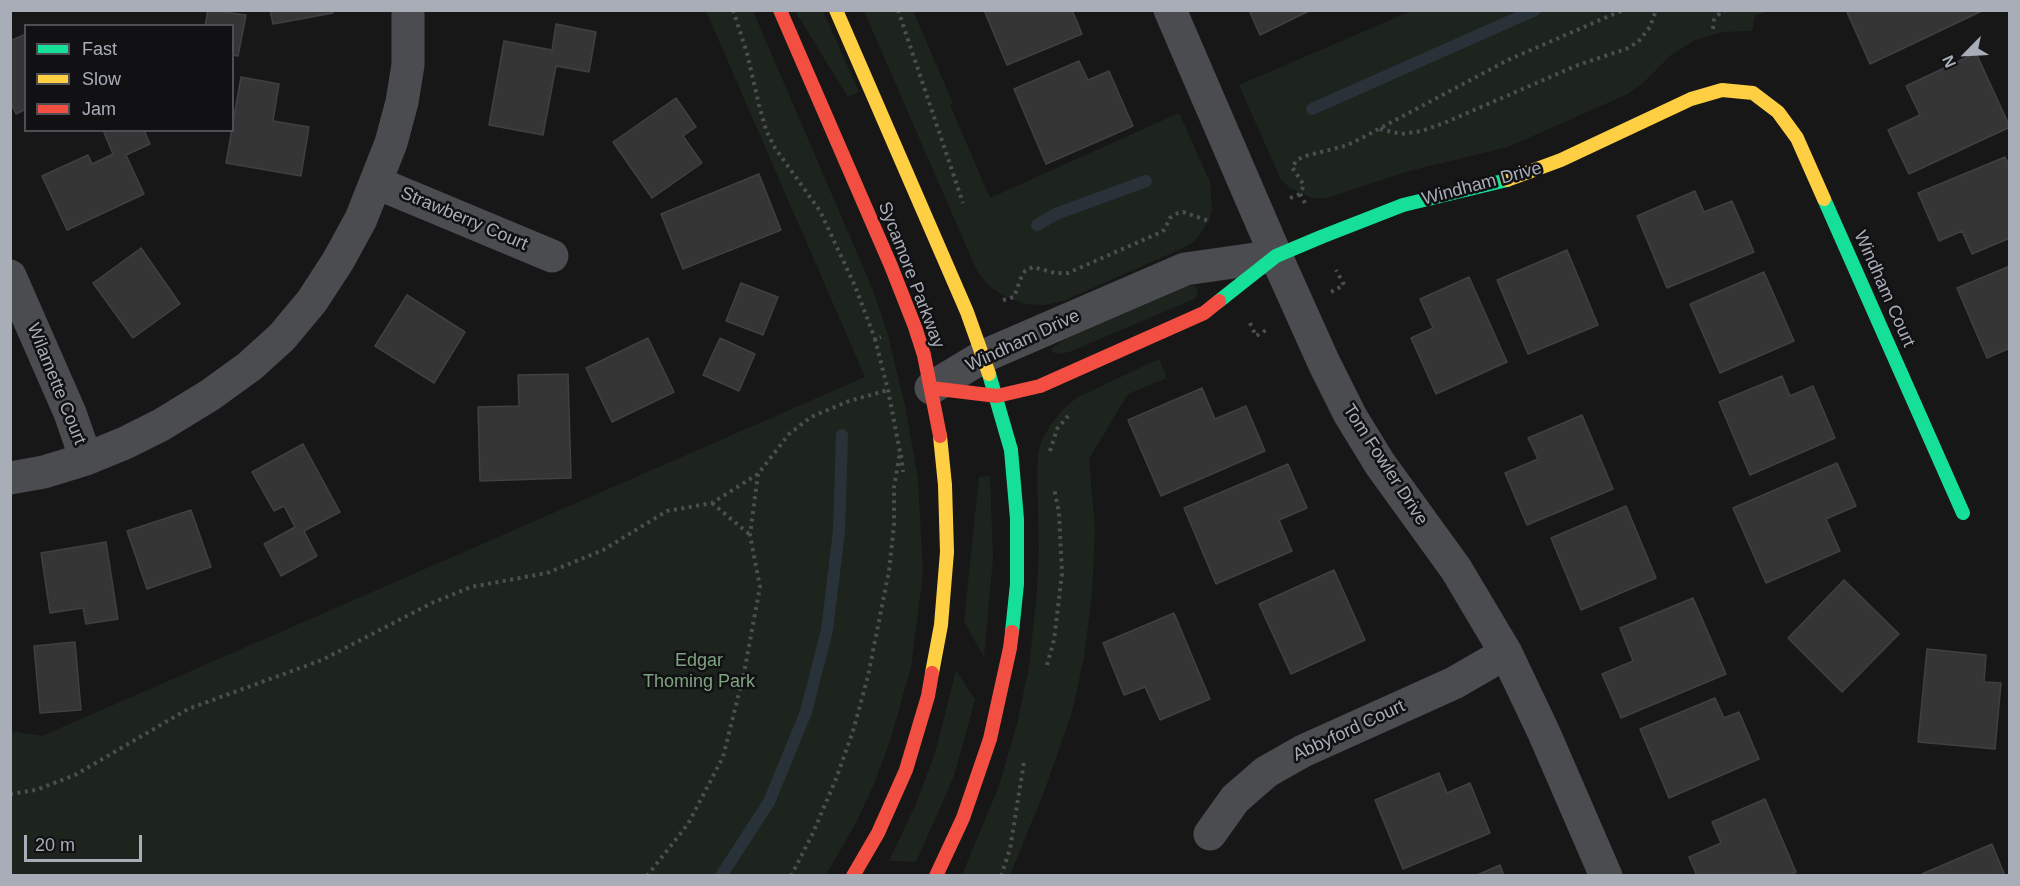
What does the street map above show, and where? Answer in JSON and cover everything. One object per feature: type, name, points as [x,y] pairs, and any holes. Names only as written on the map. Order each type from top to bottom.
[{"type":"main road","name":"Sycamore Parkway","points":[[780,10],[905,299],[924,355],[940,434],[945,484],[947,552],[941,625],[928,696],[906,770],[878,833],[853,876]]},
{"type":"main road","name":"Sycamore Parkway","points":[[836,10],[967,312],[997,396],[1011,450],[1017,519],[1017,584],[1010,648],[990,739],[963,818],[936,876]]},
{"type":"main road","name":"Windham Drive","points":[[931,388],[997,396],[1040,386],[1204,313],[1276,256],[1403,205],[1514,178],[1561,160],[1691,99],[1722,90],[1753,93]]},
{"type":"main road","name":"Windham Court","points":[[1753,93],[1778,112],[1797,138],[1963,513]]},
{"type":"street","points":[[10,478],[45,472],[86,459],[161,425],[210,395],[250,366],[282,337],[312,301],[339,261],[377,183],[402,102],[408,65],[408,10]]},
{"type":"street","name":"Tom Fowler Drive","points":[[1170,10],[1276,256],[1350,415],[1380,464],[1456,569],[1506,653],[1544,733],[1605,876]]},
{"type":"street","name":"Strawberry Court","points":[[377,183],[552,256]]},
{"type":"street","name":"Windham Drive","points":[[931,388],[984,356],[1185,269],[1276,256]]},
{"type":"street","name":"Wilamette Court","points":[[10,276],[70,413],[86,459]]},
{"type":"street","name":"Abbyford Court","points":[[1210,834],[1235,799],[1266,772],[1303,751],[1454,683],[1506,653]]},
{"type":"path","points":[[733,10],[747,53],[766,130],[775,148],[820,211],[855,286],[875,339],[888,390],[904,473]]},
{"type":"path","points":[[898,10],[967,214]]},
{"type":"path","points":[[1300,194],[1304,185],[1293,167],[1297,160],[1345,146],[1508,60],[1623,10]]},
{"type":"path","points":[[1380,129],[1401,134],[1422,131],[1578,64],[1626,49],[1638,42],[1650,27],[1656,10]]},
{"type":"path","points":[[1713,29],[1714,20],[1726,10]]},
{"type":"path","points":[[1009,298],[1014,297],[1021,278],[1033,267],[1055,273],[1068,273],[1159,233],[1164,230],[1170,218],[1178,213],[1183,212],[1209,221]]},
{"type":"path","points":[[875,339],[888,335]]},
{"type":"path","points":[[10,794],[36,790],[75,775],[188,709],[322,660],[432,603],[471,587],[547,573],[603,550],[668,511],[712,503],[758,474],[789,434],[811,417],[849,401],[888,390]]},
{"type":"path","points":[[1051,424],[1058,429]]},
{"type":"path","points":[[791,876],[836,779],[853,731],[889,572],[894,525],[894,487],[900,452]]},
{"type":"path","points":[[647,876],[688,824],[723,757],[744,673],[760,587],[750,535],[758,474]]},
{"type":"path","points":[[712,503],[750,535]]},
{"type":"green space","name":"Edgar Thoming Park","points":[[706,11],[753,11],[873,290],[888,335],[905,406],[918,478],[923,574],[911,667],[890,741],[874,784],[857,821],[826,875],[11,875],[11,731],[42,736],[865,377]]},
{"type":"green space","points":[[795,11],[823,11],[859,92],[848,97]]},
{"type":"green space","points":[[864,11],[913,11],[953,103],[950,105],[990,198],[1179,113],[1210,182],[1212,209],[1209,221],[1195,241],[1183,248],[1063,301],[1043,305],[1024,304],[1002,295],[989,286],[977,271]]},
{"type":"green space","points":[[1411,11],[1768,11],[1755,16],[1752,31],[1723,32],[1695,40],[1671,55],[1642,84],[1628,94],[1508,147],[1409,171],[1327,198],[1312,198],[1290,188],[1280,178],[1239,85]]},
{"type":"green space","points":[[1188,286],[1194,286],[1198,290],[1194,299],[1072,351],[1061,354],[1051,352],[1066,339]]},
{"type":"green space","points":[[1159,359],[1167,378],[1128,394],[1089,459],[1095,530],[1092,594],[1084,657],[1072,712],[1044,792],[1010,875],[962,875],[999,786],[1017,724],[1029,667],[1039,550],[1037,471],[1041,442],[1051,424],[1064,408],[1078,397]]},
{"type":"green space","points":[[990,476],[993,558],[984,657],[964,622],[979,477]]},
{"type":"green space","points":[[956,670],[975,700],[954,776],[916,862],[889,861],[916,804],[935,753]]},
{"type":"building","points":[[208,10],[246,15],[238,56],[234,55],[234,24],[205,24]]},
{"type":"building","points":[[270,10],[332,10],[333,13],[273,24]]},
{"type":"building","points":[[984,10],[1072,10],[1082,34],[1007,65]]},
{"type":"building","points":[[1249,10],[1311,10],[1260,35]]},
{"type":"building","points":[[1850,10],[1984,10],[1870,64],[1847,12]]},
{"type":"building","points":[[556,24],[596,32],[589,72],[556,66],[543,135],[489,125],[504,41],[552,50]]},
{"type":"building","points":[[24,35],[24,110],[16,114],[10,101],[10,41]]},
{"type":"building","points":[[1976,53],[2010,127],[1909,174],[1888,130],[1920,115],[1906,86]]},
{"type":"building","points":[[1079,61],[1088,80],[1109,71],[1133,126],[1046,164],[1014,89]]},
{"type":"building","points":[[241,77],[279,84],[273,121],[309,127],[301,176],[226,163],[231,132],[234,132],[234,117]]},
{"type":"building","points":[[676,98],[696,127],[683,136],[702,163],[652,198],[613,142]]},
{"type":"building","points":[[104,132],[145,132],[150,144],[126,155],[144,194],[67,230],[42,176],[88,155],[92,164],[113,154]]},
{"type":"building","points":[[2005,157],[2010,168],[2010,238],[1972,254],[1962,231],[1939,241],[1918,193]]},
{"type":"building","points":[[759,174],[781,230],[683,269],[661,214]]},
{"type":"building","points":[[1695,191],[1704,212],[1732,201],[1754,252],[1667,288],[1637,216]]},
{"type":"building","points":[[141,248],[180,304],[133,338],[93,283]]},
{"type":"building","points":[[1567,250],[1598,325],[1528,354],[1497,280]]},
{"type":"building","points":[[2010,266],[2010,348],[1987,358],[1957,288]]},
{"type":"building","points":[[1764,272],[1794,341],[1720,373],[1690,304]]},
{"type":"building","points":[[1469,277],[1507,362],[1436,394],[1411,338],[1433,328],[1420,299]]},
{"type":"building","points":[[741,283],[778,297],[763,335],[726,321]]},
{"type":"building","points":[[407,295],[465,332],[434,383],[375,346]]},
{"type":"building","points":[[648,338],[674,392],[612,422],[586,368]]},
{"type":"building","points":[[720,338],[755,354],[739,391],[703,375]]},
{"type":"building","points":[[568,374],[571,478],[480,481],[478,407],[519,406],[518,375]]},
{"type":"building","points":[[1782,376],[1790,396],[1813,386],[1835,438],[1750,475],[1719,402]]},
{"type":"building","points":[[1202,388],[1215,419],[1246,406],[1265,451],[1161,496],[1128,420]]},
{"type":"building","points":[[1582,415],[1613,489],[1527,525],[1505,473],[1538,459],[1528,438]]},
{"type":"building","points":[[303,444],[340,512],[304,531],[317,556],[281,576],[264,544],[295,527],[284,506],[274,511],[252,472]]},
{"type":"building","points":[[1837,463],[1856,506],[1826,519],[1840,551],[1766,583],[1733,508]]},
{"type":"building","points":[[1288,464],[1307,508],[1279,520],[1292,551],[1216,584],[1184,508]]},
{"type":"building","points":[[1626,506],[1656,578],[1581,610],[1551,538]]},
{"type":"building","points":[[191,510],[211,567],[147,589],[127,531]]},
{"type":"building","points":[[106,542],[118,619],[86,624],[83,608],[50,613],[41,553]]},
{"type":"building","points":[[1334,570],[1365,640],[1291,674],[1259,604]]},
{"type":"building","points":[[1844,580],[1899,634],[1842,692],[1788,638]]},
{"type":"building","points":[[1693,598],[1726,674],[1621,718],[1602,674],[1633,661],[1620,628]]},
{"type":"building","points":[[1174,613],[1210,699],[1160,720],[1145,687],[1124,695],[1103,643]]},
{"type":"building","points":[[75,642],[81,710],[40,713],[34,646]]},
{"type":"building","points":[[1927,649],[1986,655],[1984,682],[2001,683],[1995,749],[1918,742]]},
{"type":"building","points":[[1715,698],[1724,718],[1739,712],[1759,759],[1669,798],[1640,729]]},
{"type":"building","points":[[1439,773],[1447,793],[1470,783],[1490,833],[1403,869],[1375,800]]},
{"type":"building","points":[[1765,799],[1796,872],[1787,876],[1697,876],[1689,857],[1721,843],[1712,822]]},
{"type":"building","points":[[1992,844],[2005,876],[1922,876],[1922,874]]},
{"type":"building","points":[[1500,865],[1504,876],[1475,876]]},
{"type":"waterway","points":[[1312,109],[1535,10]]},
{"type":"waterway","points":[[1037,225],[1056,214],[1146,181]]},
{"type":"waterway","points":[[721,876],[769,802],[806,712],[827,630],[839,531],[842,435]]},
{"type":"traffic: fast","points":[[1219,301],[1276,256],[1321,237],[1403,205],[1507,180]]},
{"type":"traffic: fast","points":[[1824,199],[1963,513]]},
{"type":"traffic: fast","points":[[989,374],[1011,450],[1017,519],[1017,584],[1012,632]]},
{"type":"traffic: slow","points":[[836,10],[967,312],[989,374]]},
{"type":"traffic: slow","points":[[1507,180],[1561,160],[1691,99],[1722,90],[1753,93],[1778,112],[1797,138],[1824,199]]},
{"type":"traffic: slow","points":[[932,673],[941,625],[947,552],[945,485],[940,436]]},
{"type":"traffic: jam","points":[[780,10],[891,266],[915,327],[924,355],[940,436]]},
{"type":"traffic: jam","points":[[931,388],[997,396],[1040,386],[1204,313],[1219,301]]},
{"type":"traffic: jam","points":[[936,876],[963,818],[990,739],[1012,632]]},
{"type":"traffic: jam","points":[[853,876],[878,833],[906,770],[928,696],[932,673]]}]
